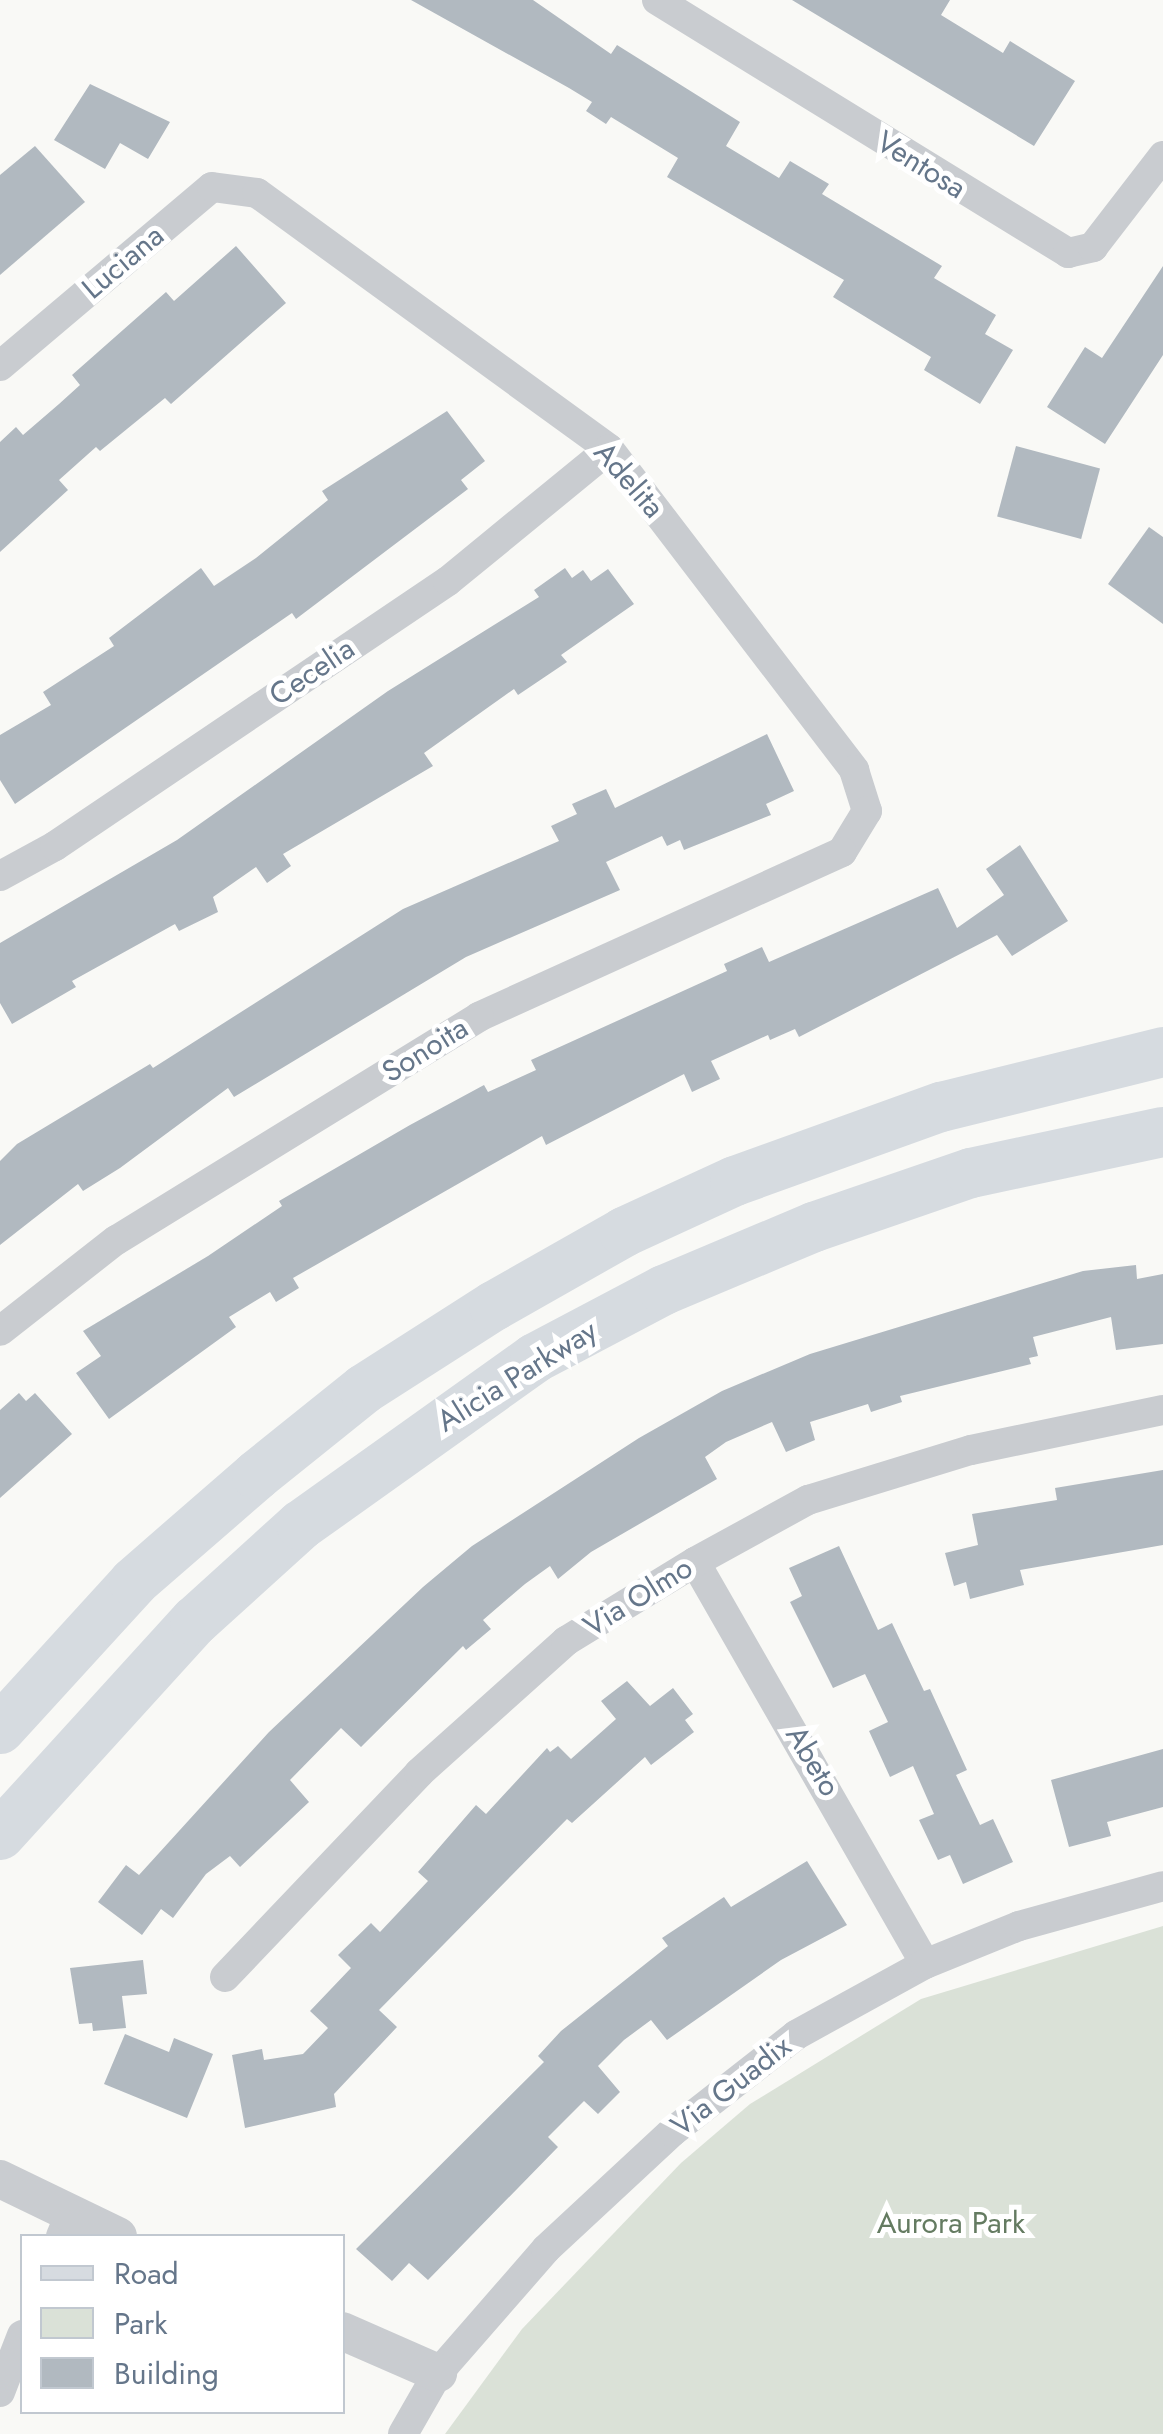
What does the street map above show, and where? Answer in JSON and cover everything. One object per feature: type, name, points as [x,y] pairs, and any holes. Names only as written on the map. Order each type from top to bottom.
[{"type":"main road","points":[[0,1730],[134,1582],[257,1475],[364,1389],[494,1306],[624,1232],[735,1180],[941,1106],[1163,1052]]},
{"type":"main road","name":"Alicia Parkway","points":[[0,1835],[134,1684],[288,1537],[535,1358],[664,1290],[814,1226],[971,1174],[1163,1132]]},
{"type":"street","name":"Ventosa","points":[[657,0],[1068,253],[1093,247],[1163,156]]},
{"type":"street","name":"Luciana","points":[[0,366],[212,187],[257,194]]},
{"type":"street","name":"Adelita","points":[[257,194],[609,449],[854,770],[867,811]]},
{"type":"street","name":"Cecelia","points":[[0,876],[55,846],[448,581],[609,449]]},
{"type":"street","name":"Sonoita","points":[[0,1331],[116,1240],[479,1017],[842,852],[867,811]]},
{"type":"street","name":"Via Olmo","points":[[225,1977],[419,1773],[551,1654],[694,1562],[808,1500],[971,1450],[1163,1410]]},
{"type":"street","name":"Abeto","points":[[694,1562],[924,1964]]},
{"type":"street","name":"Via Guadix","points":[[404,2434],[438,2373],[546,2249],[672,2132],[796,2035],[924,1964],[1018,1926],[1163,1886]]},
{"type":"street","points":[[0,2179],[65,2227],[106,2234]]},
{"type":"street","points":[[345,2332],[438,2373]]},
{"type":"street","points":[[0,2392],[20,2340]]},
{"type":"green space","name":"Aurora Park","points":[[1163,1926],[1163,2434],[445,2434],[522,2329],[681,2163],[750,2104],[921,1999]]},
{"type":"building","points":[[411,0],[533,0],[611,54],[617,45],[740,122],[726,146],[779,178],[790,161],[829,184],[822,194],[942,266],[934,278],[996,315],[985,334],[1013,350],[980,404],[924,370],[931,357],[833,297],[844,280],[667,177],[678,158],[611,117],[606,124],[586,111],[592,102]]},
{"type":"building","points":[[792,0],[950,0],[941,15],[1003,53],[1010,41],[1075,81],[1034,146]]},
{"type":"building","points":[[90,84],[170,122],[148,159],[120,143],[105,169],[54,140]]},
{"type":"building","points":[[35,146],[85,202],[0,275],[0,175]]},
{"type":"building","points":[[236,246],[286,303],[171,404],[165,398],[100,451],[96,447],[59,480],[68,490],[0,552],[0,442],[16,427],[23,435],[59,404],[80,385],[72,375],[166,292],[174,301]]},
{"type":"building","points":[[1163,266],[1163,355],[1105,444],[1047,407],[1085,347],[1102,358]]},
{"type":"building","points":[[447,411],[485,461],[461,480],[468,489],[296,619],[292,613],[15,804],[0,780],[0,735],[51,705],[43,692],[114,646],[109,638],[201,568],[214,586],[256,558],[328,500],[322,491]]},
{"type":"building","points":[[1016,446],[1100,469],[1081,539],[997,517]]},
{"type":"building","points":[[1149,527],[1163,537],[1163,624],[1108,584]]},
{"type":"building","points":[[565,568],[572,578],[583,570],[591,581],[608,569],[634,604],[561,655],[567,662],[518,695],[514,689],[424,753],[433,766],[283,854],[291,866],[267,883],[256,867],[213,897],[218,912],[179,931],[175,924],[72,981],[76,987],[12,1024],[0,1003],[0,943],[177,840],[388,691],[539,597],[534,590]]},
{"type":"building","points":[[767,734],[794,791],[766,804],[771,815],[684,850],[680,840],[667,846],[662,836],[606,862],[620,890],[466,957],[234,1097],[228,1088],[120,1168],[83,1191],[78,1184],[0,1245],[0,1161],[17,1144],[150,1064],[153,1068],[403,909],[559,841],[551,826],[577,814],[572,804],[606,789],[615,808]]},
{"type":"building","points":[[1020,845],[1068,921],[1012,956],[997,935],[799,1037],[795,1029],[770,1040],[768,1035],[711,1061],[720,1079],[692,1092],[684,1074],[546,1145],[542,1136],[293,1278],[299,1288],[276,1302],[270,1292],[229,1317],[236,1327],[109,1419],[76,1373],[101,1356],[83,1331],[208,1256],[282,1206],[279,1201],[410,1125],[484,1085],[488,1092],[536,1070],[531,1060],[727,971],[724,964],[762,947],[769,962],[938,888],[957,928],[1004,895],[986,869]]},
{"type":"building","points":[[1136,1265],[1137,1279],[1163,1274],[1163,1344],[1116,1350],[1111,1317],[1033,1337],[1038,1356],[1029,1358],[1031,1364],[900,1396],[902,1402],[871,1412],[868,1404],[810,1422],[815,1440],[786,1452],[772,1422],[726,1442],[705,1457],[717,1479],[591,1552],[558,1579],[550,1566],[525,1584],[483,1620],[491,1629],[466,1650],[463,1646],[361,1747],[341,1728],[290,1780],[309,1802],[240,1867],[230,1856],[206,1874],[173,1918],[161,1909],[142,1935],[98,1902],[126,1865],[139,1875],[269,1732],[423,1587],[472,1546],[639,1438],[722,1391],[810,1354],[1083,1271]]},
{"type":"building","points":[[19,1393],[26,1401],[35,1393],[72,1434],[0,1498],[0,1410]]},
{"type":"building","points":[[1163,1470],[1163,1545],[1020,1570],[1024,1585],[970,1599],[966,1582],[954,1586],[945,1553],[978,1545],[972,1514],[1057,1500],[1055,1488]]},
{"type":"building","points":[[839,1546],[878,1630],[892,1623],[924,1691],[930,1689],[967,1770],[956,1775],[980,1825],[993,1819],[1013,1862],[963,1884],[950,1855],[938,1860],[919,1820],[934,1814],[913,1766],[890,1777],[869,1731],[888,1722],[865,1674],[833,1688],[790,1602],[802,1596],[789,1568]]},
{"type":"building","points":[[627,1681],[650,1706],[673,1688],[693,1714],[685,1720],[694,1732],[651,1765],[645,1757],[572,1823],[567,1819],[379,2010],[397,2027],[334,2094],[336,2107],[245,2128],[232,2055],[262,2049],[264,2060],[303,2054],[328,2028],[310,2011],[351,1968],[338,1955],[371,1923],[380,1932],[428,1881],[418,1872],[476,1805],[486,1814],[547,1748],[550,1752],[558,1746],[571,1759],[616,1719],[601,1701]]},
{"type":"building","points":[[1163,1749],[1163,1807],[1107,1822],[1111,1836],[1069,1847],[1051,1780]]},
{"type":"building","points":[[807,1861],[847,1925],[781,1960],[667,2040],[651,2020],[624,2040],[598,2066],[620,2092],[598,2114],[584,2101],[548,2137],[558,2147],[428,2280],[409,2263],[392,2281],[356,2249],[544,2062],[538,2056],[561,2031],[668,1946],[662,1938],[724,1897],[731,1907]]},
{"type":"building","points":[[143,1960],[147,1994],[122,1996],[126,2028],[93,2031],[92,2023],[79,2024],[70,1968]]},
{"type":"building","points":[[125,2034],[169,2052],[174,2038],[213,2054],[187,2118],[104,2084]]}]
